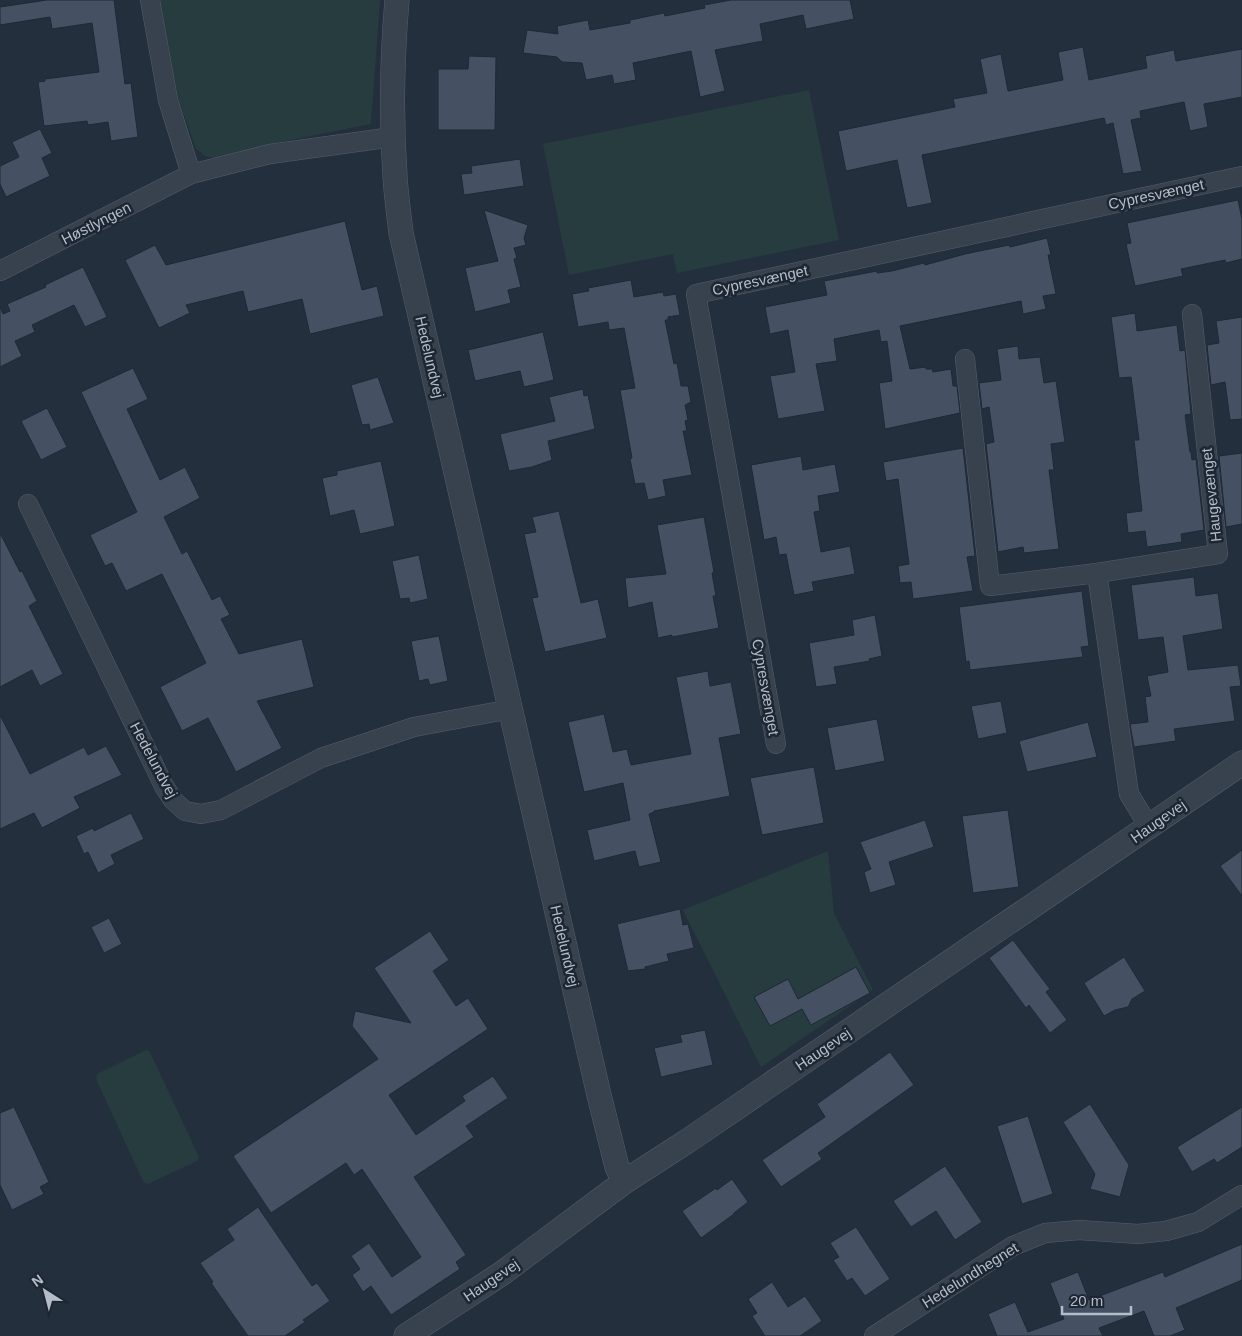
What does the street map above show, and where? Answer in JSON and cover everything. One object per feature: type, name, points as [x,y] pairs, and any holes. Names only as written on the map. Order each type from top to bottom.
[{"type":"street","points":[[150,0],[168,100],[191,174]]},
{"type":"street","name":"Hedelundvej","points":[[397,0],[394,42],[393,137],[401,234],[599,1095],[617,1167],[624,1182]]},
{"type":"street","name":"Høstlyngen","points":[[0,271],[191,174],[270,154],[393,137]]},
{"type":"street","name":"Cypresvænget","points":[[776,744],[696,294],[1242,176]]},
{"type":"street","name":"Haugevænget","points":[[964,359],[990,586],[1097,573],[1218,554],[1192,314]]},
{"type":"street","name":"Hedelundvej","points":[[28,504],[164,786],[173,800],[186,810],[201,814],[221,810],[321,758],[414,727],[511,709]]},
{"type":"street","points":[[1097,573],[1129,794],[1149,827]]},
{"type":"street","name":"Haugevej","points":[[406,1336],[501,1274],[624,1182],[686,1142],[1242,763]]},
{"type":"street","name":"Hedelundhegnet","points":[[874,1336],[1013,1246],[1046,1233],[1079,1230],[1138,1234],[1166,1231],[1198,1222],[1242,1195]]},
{"type":"green space","points":[[160,0],[380,0],[371,124],[215,158],[205,156],[196,149],[178,98]]},
{"type":"green space","points":[[809,90],[839,240],[677,273],[673,254],[569,275],[543,144]]},
{"type":"green space","points":[[828,851],[834,913],[873,990],[761,1067],[683,910]]},
{"type":"green space","points":[[146,1050],[150,1052],[199,1157],[197,1161],[148,1184],[143,1181],[96,1079],[97,1074]]},
{"type":"building","points":[[47,0],[114,0],[125,84],[131,83],[138,137],[111,141],[108,122],[88,125],[87,121],[44,126],[38,82],[45,81],[45,79],[99,72],[92,23],[52,29],[50,17],[0,25],[0,7]]},
{"type":"building","points":[[731,0],[850,0],[854,19],[806,29],[803,15],[760,24],[763,41],[715,50],[725,91],[700,97],[691,51],[633,63],[636,80],[614,84],[612,75],[586,80],[582,63],[562,62],[557,57],[523,53],[527,30],[558,34],[557,26],[588,20],[590,30],[630,23],[630,20],[664,13],[665,16],[705,8],[704,5]]},
{"type":"building","points":[[1083,47],[1089,80],[1147,68],[1145,56],[1174,50],[1176,61],[1242,49],[1242,97],[1204,104],[1208,127],[1190,131],[1184,102],[1140,111],[1141,118],[1131,120],[1142,171],[1123,174],[1113,123],[1106,125],[1104,118],[922,155],[932,203],[907,208],[897,160],[846,171],[838,131],[955,107],[953,99],[987,93],[980,59],[1001,54],[1008,91],[1063,80],[1058,52]]},
{"type":"building","points":[[469,56],[496,57],[495,130],[438,130],[438,69],[468,69]]},
{"type":"building","points":[[40,129],[52,153],[42,158],[50,176],[6,197],[0,184],[0,166],[19,157],[12,142]]},
{"type":"building","points":[[520,159],[524,186],[464,195],[461,174],[472,173],[471,166]]},
{"type":"building","points":[[1238,200],[1242,219],[1242,259],[1226,263],[1225,260],[1181,269],[1183,276],[1135,286],[1126,244],[1131,243],[1127,223]]},
{"type":"building","points":[[484,210],[528,225],[524,238],[526,245],[514,248],[517,258],[514,259],[521,287],[508,290],[511,303],[475,312],[465,268],[498,261]]},
{"type":"building","points":[[345,221],[362,290],[377,286],[384,316],[310,334],[302,299],[248,312],[243,291],[186,305],[190,313],[159,328],[125,260],[155,245],[166,265]]},
{"type":"building","points":[[1047,238],[1051,255],[1048,255],[1056,294],[1043,296],[1046,309],[1023,314],[1021,301],[900,326],[910,369],[926,367],[926,369],[932,369],[933,372],[951,369],[953,386],[957,386],[960,413],[885,429],[879,383],[892,381],[887,341],[881,342],[879,330],[834,339],[837,361],[816,364],[825,411],[778,419],[770,376],[795,372],[788,330],[770,334],[765,307],[827,295],[824,281],[877,271],[877,273],[892,271],[924,263],[925,265],[965,254],[1009,245],[1010,247]]},
{"type":"building","points":[[83,267],[107,317],[85,327],[74,305],[32,325],[35,332],[15,341],[22,356],[0,367],[0,306],[3,314],[10,311],[7,304],[46,287],[45,285]]},
{"type":"building","points":[[631,280],[634,297],[663,292],[664,296],[676,294],[680,315],[668,317],[668,320],[665,320],[674,364],[677,363],[681,386],[688,386],[691,402],[685,405],[688,420],[685,421],[687,431],[683,431],[692,475],[663,480],[666,496],[648,500],[644,483],[635,484],[620,390],[635,388],[624,328],[609,330],[608,322],[578,327],[572,294],[589,291],[588,288]]},
{"type":"building","points":[[1135,313],[1137,331],[1177,325],[1180,351],[1185,350],[1191,414],[1185,415],[1192,460],[1196,459],[1204,530],[1181,534],[1182,542],[1147,547],[1145,531],[1128,533],[1126,513],[1142,511],[1134,440],[1139,440],[1131,377],[1119,378],[1111,317]]},
{"type":"building","points":[[1242,317],[1242,419],[1230,420],[1225,382],[1211,385],[1207,345],[1219,343],[1216,321]]},
{"type":"building","points":[[543,332],[554,380],[524,387],[520,371],[475,381],[468,350]]},
{"type":"building","points":[[1018,346],[1019,359],[1040,357],[1044,383],[1056,381],[1065,442],[1051,444],[1054,470],[1049,470],[1059,549],[1024,553],[1023,547],[998,552],[986,444],[994,442],[989,407],[982,409],[979,383],[1001,380],[997,349]]},
{"type":"building","points":[[133,368],[148,399],[127,409],[160,480],[185,467],[200,498],[164,517],[182,554],[187,551],[212,600],[220,596],[230,615],[221,619],[239,654],[302,639],[314,687],[257,701],[282,748],[236,772],[208,718],[182,731],[160,687],[206,663],[162,574],[126,591],[112,563],[105,566],[90,535],[137,512],[81,392]]},
{"type":"building","points":[[378,377],[394,423],[370,430],[369,424],[362,425],[351,385]]},
{"type":"building","points":[[583,389],[584,396],[588,395],[595,429],[548,441],[552,460],[532,467],[509,471],[500,434],[555,421],[549,397]]},
{"type":"building","points":[[47,408],[67,447],[41,460],[21,421]]},
{"type":"building","points":[[963,448],[975,556],[967,557],[973,591],[913,599],[911,582],[900,583],[898,566],[909,564],[898,479],[886,481],[883,462]]},
{"type":"building","points":[[1242,453],[1242,524],[1226,527],[1219,456]]},
{"type":"building","points":[[801,456],[803,470],[835,464],[840,492],[818,496],[820,511],[814,512],[821,552],[850,546],[855,574],[812,582],[814,591],[794,595],[786,554],[779,555],[776,537],[764,540],[751,465]]},
{"type":"building","points":[[381,461],[395,526],[360,534],[354,510],[330,516],[322,478],[337,475],[337,471]]},
{"type":"building","points":[[559,511],[581,603],[598,599],[607,638],[545,652],[532,598],[538,597],[524,534],[536,532],[532,517]]},
{"type":"building","points":[[704,517],[714,572],[712,573],[716,596],[713,596],[719,628],[658,638],[652,602],[628,608],[625,578],[666,574],[657,525]]},
{"type":"building","points":[[0,533],[37,601],[29,606],[63,674],[40,686],[32,670],[0,687]]},
{"type":"building","points":[[419,555],[428,599],[410,603],[409,598],[400,599],[392,561]]},
{"type":"building","points":[[1194,577],[1196,596],[1218,593],[1223,629],[1183,636],[1188,670],[1238,665],[1241,686],[1230,687],[1235,721],[1174,729],[1176,741],[1134,747],[1130,724],[1148,722],[1145,697],[1151,696],[1147,676],[1168,672],[1163,637],[1138,640],[1131,585]]},
{"type":"building","points":[[1082,591],[1089,646],[1081,647],[1083,657],[970,670],[969,661],[966,662],[959,607]]},
{"type":"building","points":[[875,615],[882,656],[869,659],[870,661],[834,667],[837,684],[816,687],[809,643],[854,635],[852,620]]},
{"type":"building","points":[[439,636],[448,681],[430,685],[428,679],[419,681],[411,641]]},
{"type":"building","points":[[708,671],[710,686],[731,682],[741,734],[719,738],[730,796],[654,811],[649,814],[661,862],[639,867],[635,851],[594,861],[587,830],[630,820],[623,783],[584,792],[568,722],[604,714],[613,752],[627,749],[631,765],[691,754],[676,677]]},
{"type":"building","points":[[1001,701],[1007,733],[978,739],[971,706]]},
{"type":"building","points":[[0,715],[30,774],[84,747],[88,755],[106,746],[122,775],[74,797],[80,808],[42,828],[34,813],[0,829]]},
{"type":"building","points":[[877,719],[885,761],[835,771],[827,728]]},
{"type":"building","points":[[1088,722],[1097,757],[1027,772],[1019,741]]},
{"type":"building","points":[[814,767],[824,823],[762,835],[750,778]]},
{"type":"building","points":[[1008,810],[1019,887],[973,893],[962,816]]},
{"type":"building","points":[[131,813],[144,839],[111,855],[115,864],[98,873],[88,852],[84,854],[76,836],[93,828],[94,831]]},
{"type":"building","points":[[925,820],[934,847],[889,862],[896,885],[870,893],[864,872],[871,869],[860,842]]},
{"type":"building","points":[[1242,850],[1242,896],[1220,866]]},
{"type":"building","points":[[680,909],[683,925],[688,924],[694,948],[667,954],[669,961],[645,967],[645,969],[628,971],[617,924]]},
{"type":"building","points":[[109,918],[122,944],[104,953],[91,927]]},
{"type":"building","points":[[430,931],[449,960],[433,971],[456,1006],[468,998],[488,1029],[389,1095],[416,1135],[465,1101],[462,1096],[493,1076],[508,1098],[466,1126],[474,1137],[414,1177],[466,1255],[456,1262],[460,1269],[391,1315],[371,1286],[363,1292],[352,1275],[360,1269],[351,1256],[369,1243],[392,1277],[421,1257],[362,1169],[354,1175],[346,1163],[271,1213],[233,1156],[378,1059],[352,1026],[355,1011],[411,1023],[374,968]]},
{"type":"building","points":[[1013,940],[1050,989],[1046,992],[1067,1020],[1050,1033],[1029,1005],[1026,1008],[989,958]]},
{"type":"building","points":[[1124,957],[1145,991],[1132,999],[1128,1007],[1115,1010],[1104,1016],[1084,983]]},
{"type":"building","points":[[856,967],[870,993],[811,1025],[802,1009],[770,1026],[754,997],[788,979],[798,999]]},
{"type":"building","points":[[705,1030],[713,1065],[661,1077],[654,1048],[682,1042],[680,1035]]},
{"type":"building","points":[[890,1052],[914,1085],[818,1153],[822,1159],[781,1187],[762,1160],[825,1117],[817,1104]]},
{"type":"building","points":[[1090,1104],[1129,1165],[1120,1197],[1090,1189],[1095,1174],[1063,1122]]},
{"type":"building","points":[[14,1107],[49,1182],[40,1187],[44,1194],[12,1210],[0,1185],[0,1113]]},
{"type":"building","points":[[1242,1107],[1242,1147],[1217,1163],[1214,1159],[1192,1172],[1177,1147]]},
{"type":"building","points":[[1028,1116],[1053,1194],[1022,1204],[997,1126]]},
{"type":"building","points":[[945,1166],[982,1222],[955,1240],[936,1211],[911,1227],[893,1201]]},
{"type":"building","points":[[732,1179],[748,1202],[701,1238],[682,1211]]},
{"type":"building","points":[[258,1207],[312,1286],[317,1283],[330,1301],[303,1320],[305,1322],[285,1336],[248,1336],[211,1283],[213,1282],[200,1263],[234,1240],[227,1229]]},
{"type":"building","points":[[856,1227],[890,1279],[865,1296],[852,1278],[847,1281],[833,1260],[839,1257],[830,1243]]},
{"type":"building","points":[[1242,1244],[1242,1280],[1176,1308],[1185,1330],[1170,1336],[1154,1336],[1144,1311],[1099,1328],[1103,1336],[997,1336],[988,1314],[1015,1302],[1028,1332],[1064,1319],[1050,1283],[1078,1272],[1089,1300],[1163,1272],[1165,1277]]},
{"type":"building","points":[[772,1282],[788,1307],[805,1296],[822,1321],[800,1336],[765,1336],[752,1316],[757,1313],[748,1299]]}]
